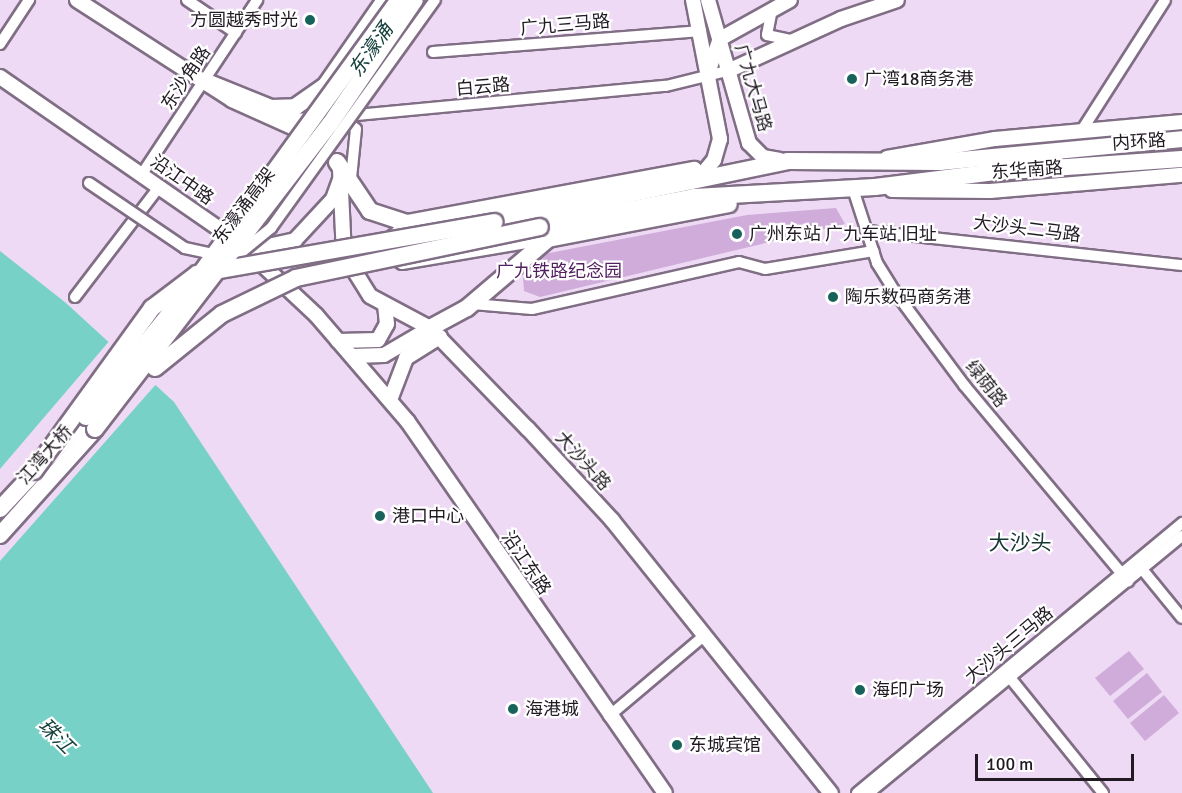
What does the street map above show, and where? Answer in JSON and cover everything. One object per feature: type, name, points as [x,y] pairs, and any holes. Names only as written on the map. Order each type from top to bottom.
[{"type":"highway","points":[[204,81],[284,110],[309,101],[326,85],[385,0]]},
{"type":"highway","name":"东濠涌高架","points":[[89,424],[283,164],[399,0]]},
{"type":"highway","name":"东濠涌高架","points":[[89,424],[330,123],[415,0]]},
{"type":"highway","name":"内环路","points":[[703,174],[788,161],[885,158],[940,162],[1182,139]]},
{"type":"highway","name":"内环路","points":[[89,424],[191,336],[275,287],[349,263],[544,233],[694,197],[875,188],[1099,164],[1182,159]]},
{"type":"highway","points":[[337,162],[379,218],[406,223],[703,174]]},
{"type":"highway","points":[[34,471],[152,308],[197,274],[494,222],[703,174]]},
{"type":"highway","points":[[435,333],[473,304],[544,233]]},
{"type":"highway","points":[[34,471],[89,424]]},
{"type":"highway","name":"江湾大桥","points":[[0,536],[89,424]]},
{"type":"highway","name":"江湾大桥","points":[[0,509],[34,471]]},
{"type":"main road","points":[[78,0],[261,117],[315,138],[337,162],[339,188],[306,232],[280,245],[237,241]]},
{"type":"main road","name":"广九大马路","points":[[693,0],[701,31],[720,139],[703,174]]},
{"type":"main road","name":"广九大马路","points":[[708,0],[730,70],[749,143],[763,157],[788,161]]},
{"type":"main road","points":[[708,75],[720,39],[790,0]]},
{"type":"main road","name":"白云路","points":[[730,70],[791,40],[897,0]]},
{"type":"main road","name":"沿江中路","points":[[0,77],[237,241],[352,356]]},
{"type":"main road","name":"东华南路","points":[[885,158],[950,144],[1182,122]]},
{"type":"main road","name":"大沙头路","points":[[337,162],[344,187],[344,254],[370,296],[435,333],[612,520],[831,793]]},
{"type":"main road","name":"东华南路","points":[[875,188],[990,190],[1182,175]]},
{"type":"main road","points":[[338,341],[378,340],[387,324],[385,306]]},
{"type":"main road","points":[[352,356],[384,355],[435,333]]},
{"type":"main road","points":[[390,400],[406,358],[435,333]]},
{"type":"main road","name":"沿江东路","points":[[352,356],[390,400],[665,793]]},
{"type":"street","points":[[0,44],[29,0]]},
{"type":"street","points":[[187,0],[236,33]]},
{"type":"street","name":"东沙角路","points":[[142,174],[257,0]]},
{"type":"street","points":[[88,183],[185,248],[219,255],[249,247],[271,228],[435,0]]},
{"type":"street","points":[[1082,130],[1165,0]]},
{"type":"street","points":[[772,9],[766,35],[791,40]]},
{"type":"street","name":"广九三马路","points":[[433,52],[701,31]]},
{"type":"street","name":"白云路","points":[[261,117],[341,116],[575,96],[730,70]]},
{"type":"street","points":[[341,116],[356,129],[352,184]]},
{"type":"street","points":[[75,297],[160,186]]},
{"type":"street","name":"绿荫路","points":[[853,189],[874,251],[895,292],[964,385],[1125,577]]},
{"type":"street","points":[[406,223],[392,236],[394,259],[402,264],[544,233]]},
{"type":"street","name":"大沙头二马路","points":[[868,231],[1182,266]]},
{"type":"street","points":[[473,304],[532,309],[739,262],[765,269],[874,251]]},
{"type":"street","name":"大沙头三马路","points":[[869,793],[1125,577],[1182,523]]},
{"type":"street","name":"大沙头三马路","points":[[1125,577],[1142,569],[1182,536]]},
{"type":"street","points":[[1142,569],[1182,618]]},
{"type":"street","points":[[609,716],[705,635]]},
{"type":"street","points":[[1007,675],[1103,793]]},
{"type":"street","name":"大沙头三马路","points":[[857,793],[1007,675]]},
{"type":"green space","name":"广九铁路纪念园","points":[[836,208],[845,224],[540,297],[524,291],[523,278],[544,254],[747,215]]},
{"type":"green space","points":[[1129,651],[1144,669],[1110,696],[1095,678]]},
{"type":"green space","points":[[1147,673],[1162,692],[1128,719],[1113,701]]},
{"type":"green space","points":[[1164,695],[1179,713],[1145,741],[1130,723]]},
{"type":"water","name":"珠江","points":[[0,251],[66,303],[174,402],[433,793],[0,793]]},
{"type":"pier","points":[[111,339],[158,382],[0,561],[0,469]]},
{"type":"place","name":"方圆越秀时光","points":[[310,20]]},
{"type":"place","name":"广湾18商务港","points":[[852,79]]},
{"type":"place","name":"广州东站 广九车站 旧址","points":[[737,234]]},
{"type":"place","name":"陶乐数码商务港","points":[[833,297]]},
{"type":"place","name":"港口中心","points":[[380,516]]},
{"type":"place","name":"海印广场","points":[[860,690]]},
{"type":"place","name":"海港城","points":[[513,709]]},
{"type":"place","name":"东城宾馆","points":[[677,745]]},
{"type":"district","name":"大沙头","points":[[1020,543]]},
{"type":"water label","name":"东濠涌","points":[[371,50]]}]
